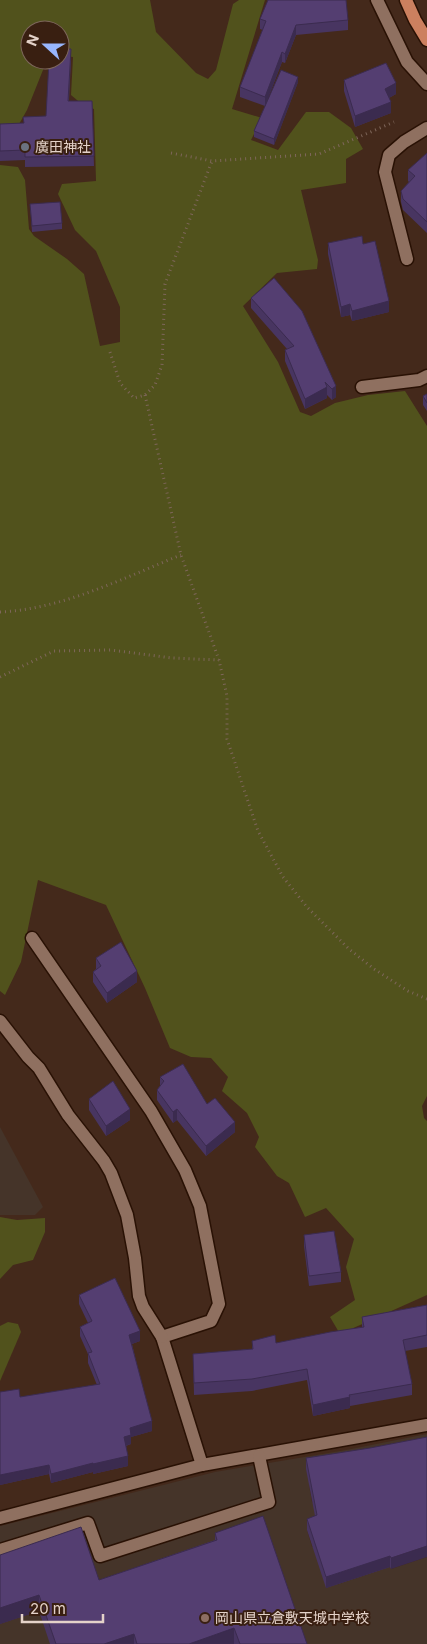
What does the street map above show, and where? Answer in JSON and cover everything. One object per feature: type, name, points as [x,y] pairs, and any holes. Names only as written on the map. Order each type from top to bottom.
[{"type":"main road","points":[[406,0],[414,20],[427,40]]},
{"type":"street","points":[[378,0],[407,62],[427,84]]},
{"type":"street","points":[[407,258],[385,172],[389,155],[404,142],[427,128]]},
{"type":"street","points":[[362,387],[419,380],[427,376]]},
{"type":"street","points":[[32,938],[151,1111],[185,1170],[200,1206],[219,1304],[211,1321],[162,1337]]},
{"type":"street","points":[[0,1021],[38,1068],[68,1114],[111,1173],[127,1216],[135,1258],[139,1296],[143,1307],[162,1337],[202,1466]]},
{"type":"street","points":[[0,1518],[202,1466],[427,1425]]},
{"type":"street","points":[[0,1550],[88,1524],[100,1556],[269,1502],[259,1456]]},
{"type":"path","points":[[171,154],[212,161],[319,154],[400,120]]},
{"type":"path","points":[[110,352],[120,383],[134,398],[145,395],[155,385],[162,365],[165,284],[212,161]]},
{"type":"path","points":[[145,395],[180,555],[220,660],[227,696],[227,739],[258,831],[282,877],[307,907],[349,949],[374,969],[408,991],[427,999]]},
{"type":"path","points":[[0,612],[11,612],[70,599],[180,555]]},
{"type":"path","points":[[0,677],[54,651],[111,650],[172,658],[220,660]]},
{"type":"shaded area","points":[[0,0],[150,0],[156,32],[196,73],[208,79],[216,70],[233,4],[239,0],[265,0],[232,109],[262,118],[251,140],[278,150],[306,112],[329,112],[351,128],[363,149],[346,159],[346,183],[301,190],[318,260],[317,269],[277,273],[243,306],[278,362],[300,412],[311,416],[335,403],[368,395],[405,391],[427,426],[427,1096],[422,1106],[424,1118],[427,1121],[427,1295],[340,1334],[330,1317],[355,1300],[346,1267],[354,1239],[326,1208],[305,1217],[289,1183],[277,1176],[255,1147],[259,1137],[247,1113],[222,1091],[228,1077],[211,1058],[191,1057],[170,1048],[145,988],[106,905],[38,880],[21,962],[5,995],[0,991],[0,165],[18,167],[25,180],[29,229],[34,236],[67,259],[84,274],[100,346],[120,342],[120,307],[96,251],[75,230],[58,194],[62,184],[96,181],[94,109],[84,106],[71,95],[73,57],[70,57],[70,20],[20,20],[20,70],[43,70],[27,110],[18,126],[0,131]]},
{"type":"shaded area","points":[[0,1127],[43,1207],[35,1215],[0,1215]]},
{"type":"shaded area","points":[[0,1217],[17,1220],[45,1218],[45,1232],[33,1260],[13,1265],[0,1279]]},
{"type":"shaded area","points":[[8,1322],[18,1324],[21,1332],[0,1381],[0,1326]]},
{"type":"shaded area","points":[[427,1434],[427,1448],[391,1569],[427,1557],[427,1644],[0,1644],[0,1624],[97,1591],[0,1571],[0,1526],[215,1472]],"holes":[[[368,1473],[313,1503],[312,1502],[309,1485]],[[364,1511],[370,1528],[312,1547],[307,1530]]]},
{"type":"building","points":[[268,0],[346,0],[348,20],[296,25],[285,54],[282,52],[265,97],[240,87],[266,21],[260,19]]},
{"type":"building","points":[[386,63],[396,83],[385,89],[391,102],[355,116],[344,80]]},
{"type":"building","points":[[48,70],[70,70],[68,101],[92,101],[94,156],[25,157],[25,150],[0,151],[0,124],[24,123],[23,117],[46,116]]},
{"type":"building","points":[[281,70],[298,77],[274,139],[254,131]]},
{"type":"building","points":[[427,153],[427,222],[403,199],[401,191],[415,176],[408,170]]},
{"type":"building","points":[[60,202],[62,223],[32,226],[30,204]]},
{"type":"building","points":[[362,236],[363,244],[375,241],[389,301],[352,311],[350,304],[341,307],[328,243]]},
{"type":"building","points":[[274,278],[302,311],[336,386],[332,389],[325,382],[327,387],[305,399],[285,350],[294,346],[251,298]]},
{"type":"building","points":[[427,394],[427,403],[423,396]]},
{"type":"building","points":[[121,942],[137,971],[107,993],[93,972],[101,966],[96,958]]},
{"type":"building","points":[[183,1064],[207,1104],[215,1098],[235,1122],[206,1146],[177,1109],[173,1112],[157,1090],[164,1081],[160,1077]]},
{"type":"building","points":[[113,1081],[130,1109],[106,1126],[89,1099]]},
{"type":"building","points":[[334,1231],[341,1272],[309,1276],[304,1235]]},
{"type":"building","points":[[115,1278],[140,1331],[129,1335],[152,1421],[130,1428],[131,1435],[124,1437],[128,1456],[51,1474],[49,1465],[0,1475],[0,1392],[19,1389],[20,1397],[100,1384],[88,1353],[92,1352],[80,1327],[92,1321],[79,1295]]},
{"type":"building","points":[[427,1305],[427,1335],[403,1340],[412,1384],[349,1395],[350,1397],[313,1405],[307,1369],[252,1379],[194,1383],[193,1354],[253,1349],[252,1341],[275,1335],[276,1343],[364,1327],[362,1317]]},
{"type":"building","points":[[427,1437],[427,1546],[326,1577],[307,1519],[317,1515],[306,1458]]},
{"type":"building","points":[[263,1516],[307,1644],[240,1644],[234,1628],[189,1644],[137,1644],[134,1634],[104,1644],[56,1644],[39,1595],[0,1608],[0,1555],[81,1527],[99,1580],[217,1540],[215,1533]]},
{"type":"place","name":"廣田神社","points":[[25,147]]},
{"type":"place","name":"岡山県立倉敷天城中学校","points":[[205,1618]]}]
